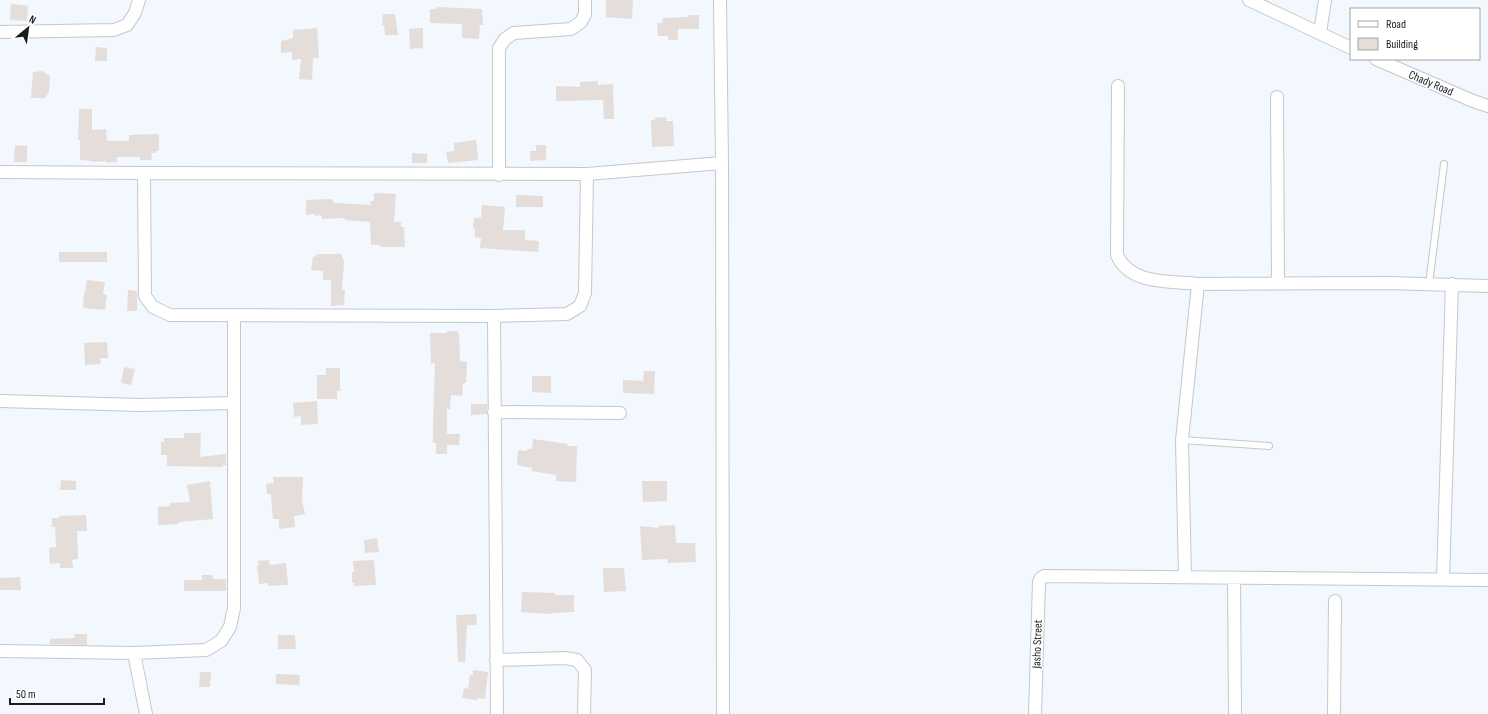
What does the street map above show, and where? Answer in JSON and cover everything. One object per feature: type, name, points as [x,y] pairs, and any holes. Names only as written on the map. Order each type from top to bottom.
[{"type":"street","points":[[0,32],[114,30],[127,25],[135,13],[139,0]]},
{"type":"street","points":[[499,175],[499,48],[505,38],[514,33],[571,29],[580,22],[585,14],[585,0]]},
{"type":"street","points":[[720,0],[722,163],[723,714]]},
{"type":"street","points":[[1249,0],[1350,48]]},
{"type":"street","points":[[1320,33],[1325,0]]},
{"type":"street","name":"Chady Road","points":[[1378,60],[1472,101],[1488,106]]},
{"type":"street","points":[[1118,86],[1117,256],[1120,263],[1129,272],[1144,279],[1198,284],[1452,284],[1488,286]]},
{"type":"street","points":[[1277,97],[1278,283]]},
{"type":"street","points":[[0,172],[499,175],[587,174],[722,163]]},
{"type":"street","points":[[144,173],[145,296],[153,307],[170,315],[494,316],[567,314],[580,306],[585,293],[587,174]]},
{"type":"street","points":[[1198,284],[1182,440],[1185,577],[1488,580]]},
{"type":"street","points":[[1443,580],[1452,284]]},
{"type":"street","points":[[0,651],[134,653],[206,650],[221,641],[230,627],[234,608],[234,315]]},
{"type":"street","points":[[494,316],[497,714]]},
{"type":"street","points":[[0,401],[140,405],[234,403]]},
{"type":"street","points":[[494,412],[620,412]]},
{"type":"street","name":"Jasho Street","points":[[1035,714],[1039,582],[1041,578],[1044,576],[1185,577]]},
{"type":"street","points":[[1234,578],[1235,714]]},
{"type":"street","points":[[1334,714],[1335,601]]},
{"type":"street","points":[[134,653],[146,714]]},
{"type":"street","points":[[496,660],[565,658],[577,660],[585,670],[584,714]]},
{"type":"lane","points":[[1429,284],[1444,164]]},
{"type":"lane","points":[[1182,440],[1269,446]]},
{"type":"building","points":[[606,0],[633,0],[632,19],[606,17]]},
{"type":"building","points":[[11,4],[28,6],[27,21],[10,20]]},
{"type":"building","points":[[437,7],[482,9],[483,25],[480,25],[479,39],[462,38],[462,24],[430,23],[430,9],[437,9]]},
{"type":"building","points":[[383,14],[395,14],[398,35],[385,35],[384,25],[382,25]]},
{"type":"building","points":[[689,15],[699,15],[699,29],[678,29],[678,40],[668,40],[668,36],[658,36],[657,23],[662,23],[663,18],[689,17]]},
{"type":"building","points":[[317,28],[319,58],[313,58],[312,80],[299,79],[301,59],[292,60],[292,52],[281,53],[281,41],[293,38],[293,30]]},
{"type":"building","points":[[423,28],[423,48],[410,49],[409,29]]},
{"type":"building","points":[[96,47],[107,48],[107,61],[95,61]]},
{"type":"building","points":[[42,71],[50,76],[49,92],[45,98],[31,98],[33,72]]},
{"type":"building","points":[[598,81],[598,85],[613,84],[614,119],[604,119],[603,100],[556,101],[556,86],[580,87],[580,82]]},
{"type":"building","points":[[79,109],[92,109],[92,130],[106,129],[107,141],[129,141],[129,135],[159,134],[159,151],[156,151],[156,153],[151,153],[152,160],[140,160],[140,157],[117,157],[117,162],[106,163],[106,161],[92,162],[80,160],[80,140],[78,140]]},
{"type":"building","points":[[666,117],[666,121],[673,121],[674,146],[652,147],[651,120]]},
{"type":"building","points":[[476,140],[478,160],[448,163],[446,152],[454,151],[454,143]]},
{"type":"building","points":[[15,145],[27,146],[27,162],[14,162]]},
{"type":"building","points":[[536,145],[546,145],[546,160],[530,161],[530,151],[536,151]]},
{"type":"building","points":[[412,153],[427,154],[427,163],[412,163]]},
{"type":"building","points":[[374,193],[396,194],[394,222],[401,222],[401,227],[404,227],[405,247],[380,247],[380,245],[371,245],[370,222],[345,220],[345,218],[322,219],[321,215],[306,215],[306,200],[332,199],[334,203],[370,205],[371,201],[374,201]]},
{"type":"building","points":[[516,195],[543,196],[543,207],[516,207]]},
{"type":"building","points":[[482,205],[505,207],[503,230],[525,230],[525,240],[539,241],[538,252],[480,248],[481,238],[475,237],[475,229],[473,228],[474,218],[481,218]]},
{"type":"building","points":[[59,252],[107,252],[107,262],[59,262]]},
{"type":"building","points":[[316,254],[341,254],[344,261],[342,290],[345,290],[344,305],[331,306],[331,280],[323,280],[323,271],[311,270],[313,257],[317,256]]},
{"type":"building","points":[[87,280],[105,282],[103,294],[107,295],[105,310],[83,308]]},
{"type":"building","points":[[128,290],[137,291],[137,311],[127,311]]},
{"type":"building","points":[[447,331],[458,331],[460,361],[467,362],[466,383],[463,383],[462,396],[451,395],[450,409],[447,409],[447,434],[460,434],[459,445],[447,445],[447,454],[436,454],[436,443],[433,443],[435,363],[431,364],[430,333],[447,333]]},
{"type":"building","points":[[107,342],[108,358],[100,358],[101,364],[85,365],[84,343]]},
{"type":"building","points":[[124,367],[135,369],[131,385],[121,383]]},
{"type":"building","points":[[326,368],[340,368],[340,391],[337,391],[337,399],[317,399],[317,375],[326,375]]},
{"type":"building","points":[[644,371],[655,371],[654,394],[623,393],[623,380],[643,381]]},
{"type":"building","points":[[532,376],[551,376],[551,393],[532,392]]},
{"type":"building","points":[[317,401],[318,424],[301,425],[301,416],[294,417],[293,403]]},
{"type":"building","points":[[471,404],[487,404],[487,414],[471,415]]},
{"type":"building","points":[[184,433],[201,433],[200,457],[226,454],[226,465],[223,465],[223,467],[167,466],[167,455],[161,455],[161,442],[164,442],[164,438],[184,438]]},
{"type":"building","points":[[533,439],[567,444],[567,446],[577,446],[576,482],[556,481],[556,475],[532,471],[532,468],[517,465],[518,450],[527,451],[527,449],[532,449]]},
{"type":"building","points":[[273,477],[303,477],[302,501],[305,514],[294,516],[295,527],[279,529],[279,519],[273,519],[271,494],[267,494],[266,484],[274,483]]},
{"type":"building","points":[[61,480],[76,481],[76,490],[60,490]]},
{"type":"building","points":[[210,481],[213,519],[179,522],[179,524],[158,525],[158,507],[170,506],[170,503],[190,502],[187,485]]},
{"type":"building","points":[[642,481],[667,481],[667,501],[643,502]]},
{"type":"building","points":[[86,515],[87,531],[77,531],[78,559],[72,560],[73,568],[60,568],[60,563],[50,564],[49,548],[56,547],[55,527],[52,527],[52,518],[59,518],[59,516]]},
{"type":"building","points":[[675,525],[676,543],[695,543],[696,562],[668,563],[667,559],[642,560],[640,526],[659,528],[659,526]]},
{"type":"building","points":[[377,538],[379,552],[365,553],[364,540]]},
{"type":"building","points":[[269,560],[270,565],[286,563],[288,585],[268,586],[268,583],[259,584],[257,566],[259,566],[258,561]]},
{"type":"building","points":[[374,560],[376,585],[354,586],[354,583],[352,583],[352,572],[354,572],[353,561]]},
{"type":"building","points":[[603,568],[624,568],[626,591],[604,592]]},
{"type":"building","points":[[202,575],[213,575],[213,579],[226,579],[226,591],[184,591],[184,580],[202,580]]},
{"type":"building","points":[[20,577],[21,590],[0,590],[0,578]]},
{"type":"building","points":[[522,592],[574,595],[574,612],[551,614],[521,612]]},
{"type":"building","points":[[476,614],[477,625],[467,625],[465,662],[458,662],[456,615]]},
{"type":"building","points":[[74,634],[87,634],[87,645],[50,644],[50,639],[75,638]]},
{"type":"building","points":[[278,635],[295,635],[296,649],[278,649]]},
{"type":"building","points":[[473,670],[488,672],[485,699],[478,698],[477,700],[462,698],[464,688],[468,689],[470,675],[473,675]]},
{"type":"building","points":[[200,672],[211,672],[210,687],[199,687]]},
{"type":"building","points":[[276,674],[300,675],[299,685],[276,684]]}]
